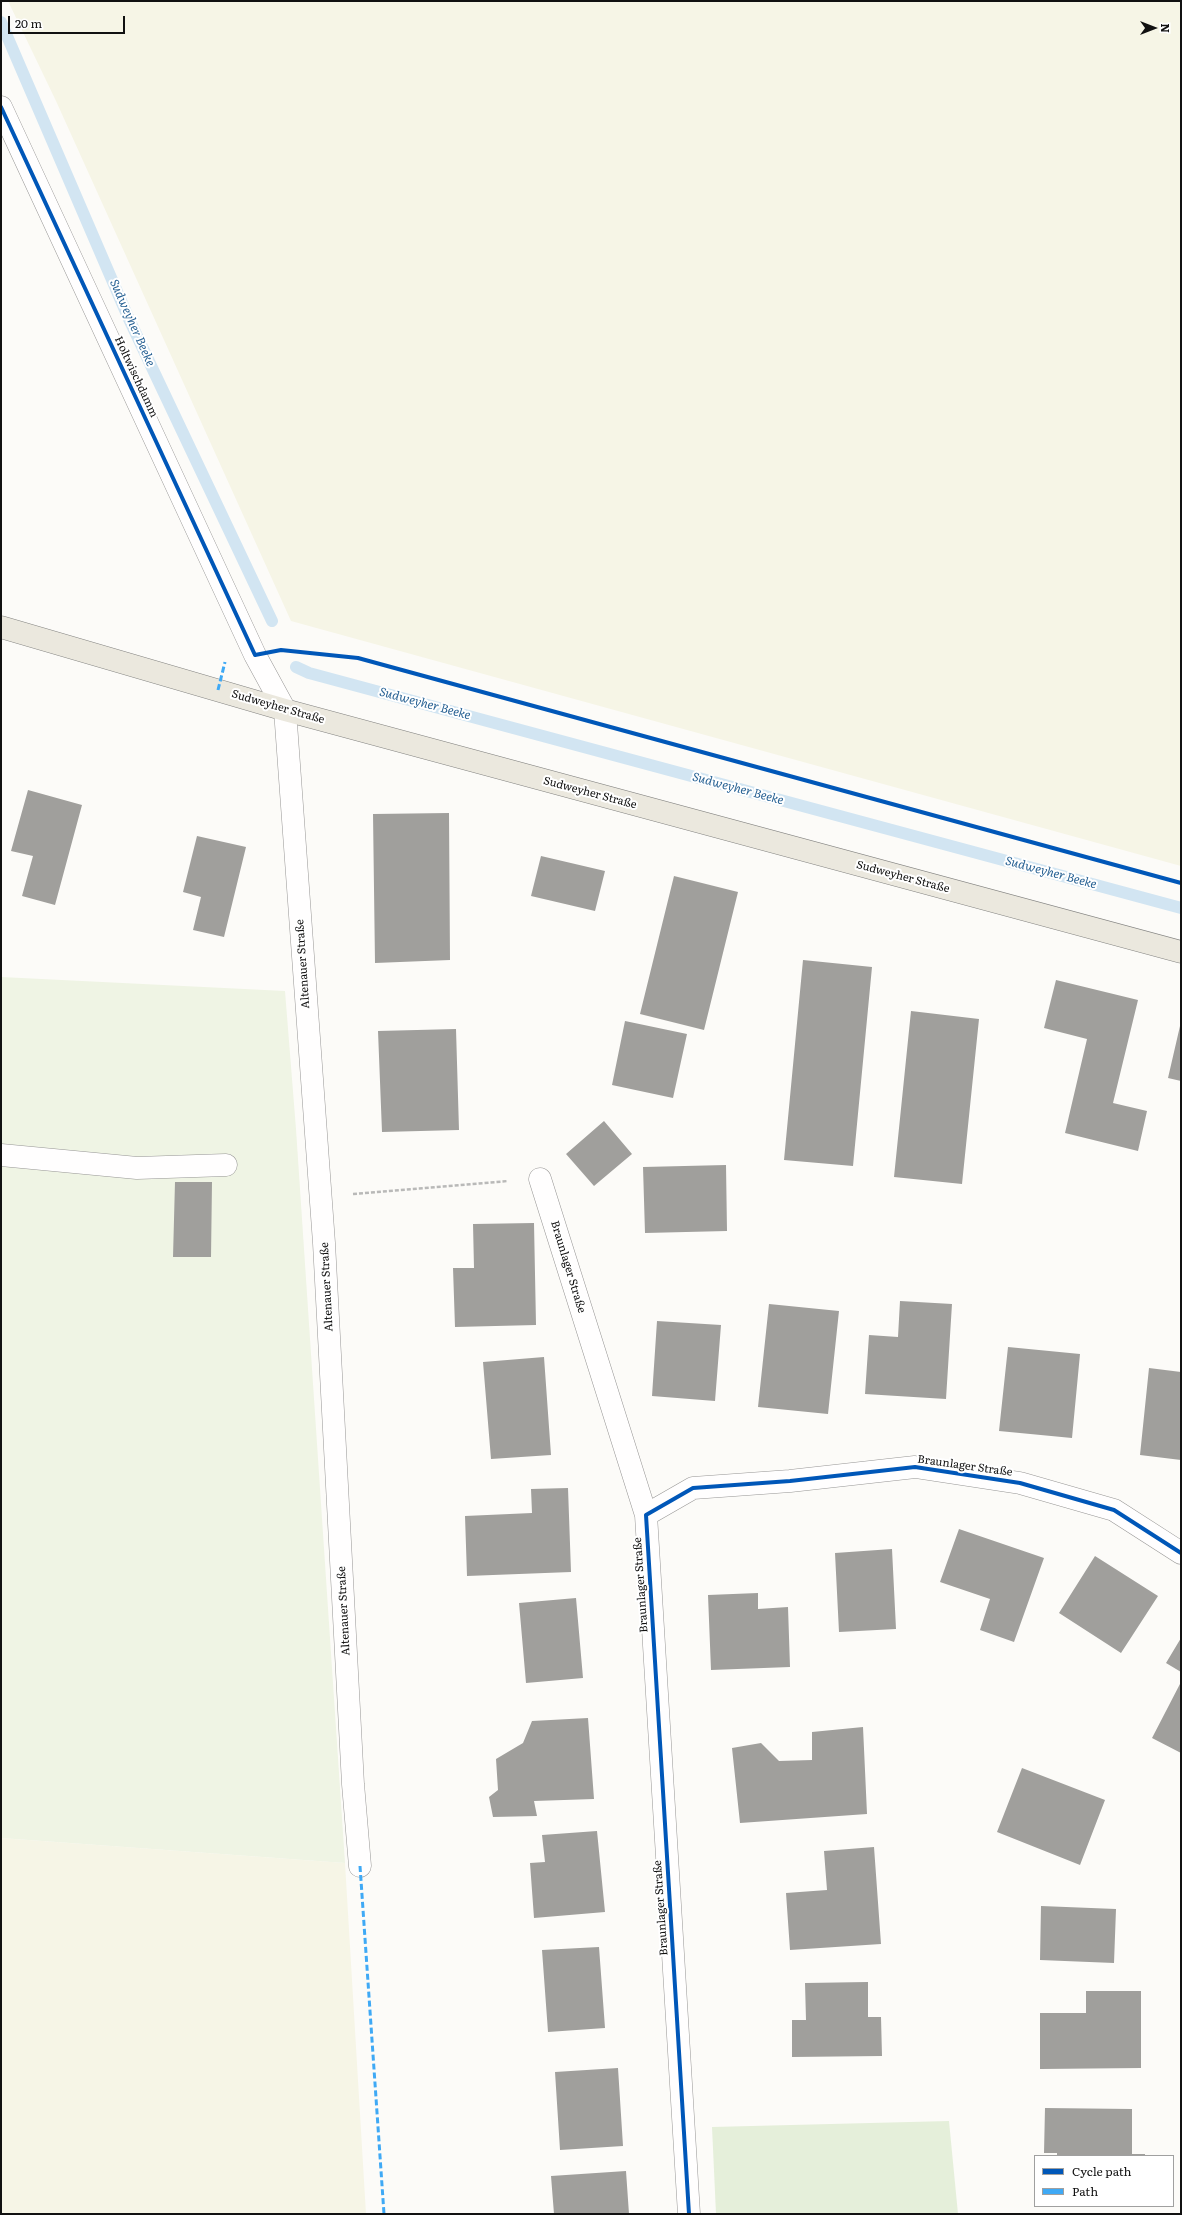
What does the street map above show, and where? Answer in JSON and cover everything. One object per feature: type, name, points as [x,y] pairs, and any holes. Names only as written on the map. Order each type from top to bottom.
[{"type":"main road","name":"Sudweyher Straße","points":[[1,628],[285,710],[1181,952]]},
{"type":"street","name":"Holtwischdamm","points":[[1,107],[252,648],[285,710]]},
{"type":"street","name":"Altenauer Straße","points":[[285,710],[320,1195],[353,1784],[360,1866]]},
{"type":"street","points":[[1,1155],[137,1168],[226,1165]]},
{"type":"street","name":"Braunlager Straße","points":[[540,1178],[646,1515],[689,2214]]},
{"type":"street","name":"Braunlager Straße","points":[[646,1515],[693,1488],[790,1481],[915,1467],[1020,1482],[1114,1510],[1181,1553]]},
{"type":"path","points":[[320,1195],[540,1178]]},
{"type":"shaded area","points":[[8,1],[1181,1],[1181,866],[291,621],[56,101]]},
{"type":"shaded area","points":[[1,1838],[345,1863],[366,2214],[1,2214]]},
{"type":"green space","points":[[1,977],[285,991],[296,1129],[345,1863],[1,1838]]},
{"type":"green space","points":[[949,2121],[958,2214],[716,2214],[712,2127]]},
{"type":"building","points":[[28,790],[82,805],[55,905],[22,896],[33,856],[11,851]]},
{"type":"building","points":[[449,813],[450,960],[375,963],[373,814]]},
{"type":"building","points":[[197,836],[246,847],[224,937],[193,930],[201,897],[183,892]]},
{"type":"building","points":[[541,856],[605,871],[595,911],[531,896]]},
{"type":"building","points":[[674,876],[738,892],[704,1030],[640,1014]]},
{"type":"building","points":[[803,960],[872,967],[853,1166],[784,1160]]},
{"type":"building","points":[[1056,980],[1138,1000],[1113,1103],[1147,1111],[1138,1151],[1065,1133],[1087,1039],[1044,1028]]},
{"type":"building","points":[[911,1011],[979,1019],[962,1184],[894,1177]]},
{"type":"building","points":[[625,1021],[687,1034],[673,1098],[612,1085]]},
{"type":"building","points":[[1181,1026],[1181,1081],[1168,1078]]},
{"type":"building","points":[[456,1029],[459,1130],[382,1132],[378,1031]]},
{"type":"building","points":[[604,1121],[632,1154],[594,1186],[566,1154]]},
{"type":"building","points":[[726,1165],[727,1231],[645,1233],[643,1167]]},
{"type":"building","points":[[175,1182],[212,1182],[211,1257],[173,1257]]},
{"type":"building","points":[[534,1223],[536,1325],[455,1327],[453,1268],[474,1268],[473,1224]]},
{"type":"building","points":[[900,1301],[952,1304],[946,1399],[865,1394],[869,1335],[898,1337]]},
{"type":"building","points":[[769,1304],[839,1311],[828,1414],[758,1407]]},
{"type":"building","points":[[657,1321],[721,1325],[715,1401],[652,1396]]},
{"type":"building","points":[[1008,1347],[1080,1354],[1072,1438],[999,1431]]},
{"type":"building","points":[[544,1357],[551,1455],[491,1459],[483,1362]]},
{"type":"building","points":[[1149,1368],[1181,1372],[1181,1460],[1140,1455]]},
{"type":"building","points":[[568,1488],[571,1572],[467,1576],[465,1516],[532,1513],[531,1489]]},
{"type":"building","points":[[959,1529],[1044,1558],[1014,1642],[980,1630],[990,1599],[940,1582]]},
{"type":"building","points":[[892,1549],[896,1629],[839,1632],[835,1553]]},
{"type":"building","points":[[1095,1556],[1158,1596],[1121,1653],[1059,1613]]},
{"type":"building","points":[[758,1593],[758,1609],[788,1607],[790,1667],[711,1670],[708,1595]]},
{"type":"building","points":[[576,1598],[583,1678],[526,1683],[519,1603]]},
{"type":"building","points":[[1181,1638],[1181,1672],[1166,1663]]},
{"type":"building","points":[[1181,1682],[1181,1753],[1152,1738]]},
{"type":"building","points":[[588,1718],[594,1799],[534,1801],[537,1816],[493,1817],[489,1797],[498,1790],[496,1759],[523,1743],[532,1721]]},
{"type":"building","points":[[863,1727],[867,1814],[740,1823],[732,1748],[761,1743],[779,1761],[812,1760],[812,1732]]},
{"type":"building","points":[[1022,1768],[1105,1800],[1080,1865],[997,1832]]},
{"type":"building","points":[[597,1831],[605,1912],[534,1918],[530,1863],[545,1862],[542,1835]]},
{"type":"building","points":[[874,1847],[881,1944],[790,1950],[786,1893],[827,1890],[824,1851]]},
{"type":"building","points":[[1041,1906],[1116,1909],[1114,1963],[1040,1960]]},
{"type":"building","points":[[599,1947],[605,2028],[548,2032],[542,1950]]},
{"type":"building","points":[[868,1982],[868,2017],[881,2017],[882,2056],[792,2057],[792,2020],[806,2020],[805,1983]]},
{"type":"building","points":[[1086,1991],[1141,1991],[1141,2068],[1040,2069],[1040,2013],[1086,2013]]},
{"type":"building","points":[[618,2068],[623,2146],[560,2150],[555,2072]]},
{"type":"building","points":[[1045,2108],[1132,2109],[1132,2154],[1145,2155],[1057,2155],[1057,2153],[1044,2153]]},
{"type":"building","points":[[626,2171],[629,2214],[554,2214],[551,2176]]},
{"type":"waterway","name":"Sudweyher Beeke","points":[[1,22],[128,317],[272,621]]},
{"type":"waterway","name":"Sudweyher Beeke","points":[[296,667],[309,673],[1181,908]]},
{"type":"marked path","points":[[218,690],[225,662]]},
{"type":"marked path","points":[[360,1866],[384,2214]]},
{"type":"cycle path","points":[[1,107],[255,655],[281,650],[358,658],[1181,883]]},
{"type":"cycle path","points":[[689,2214],[646,1515],[693,1488],[790,1481],[915,1467],[1020,1483],[1114,1510],[1181,1553]]}]
